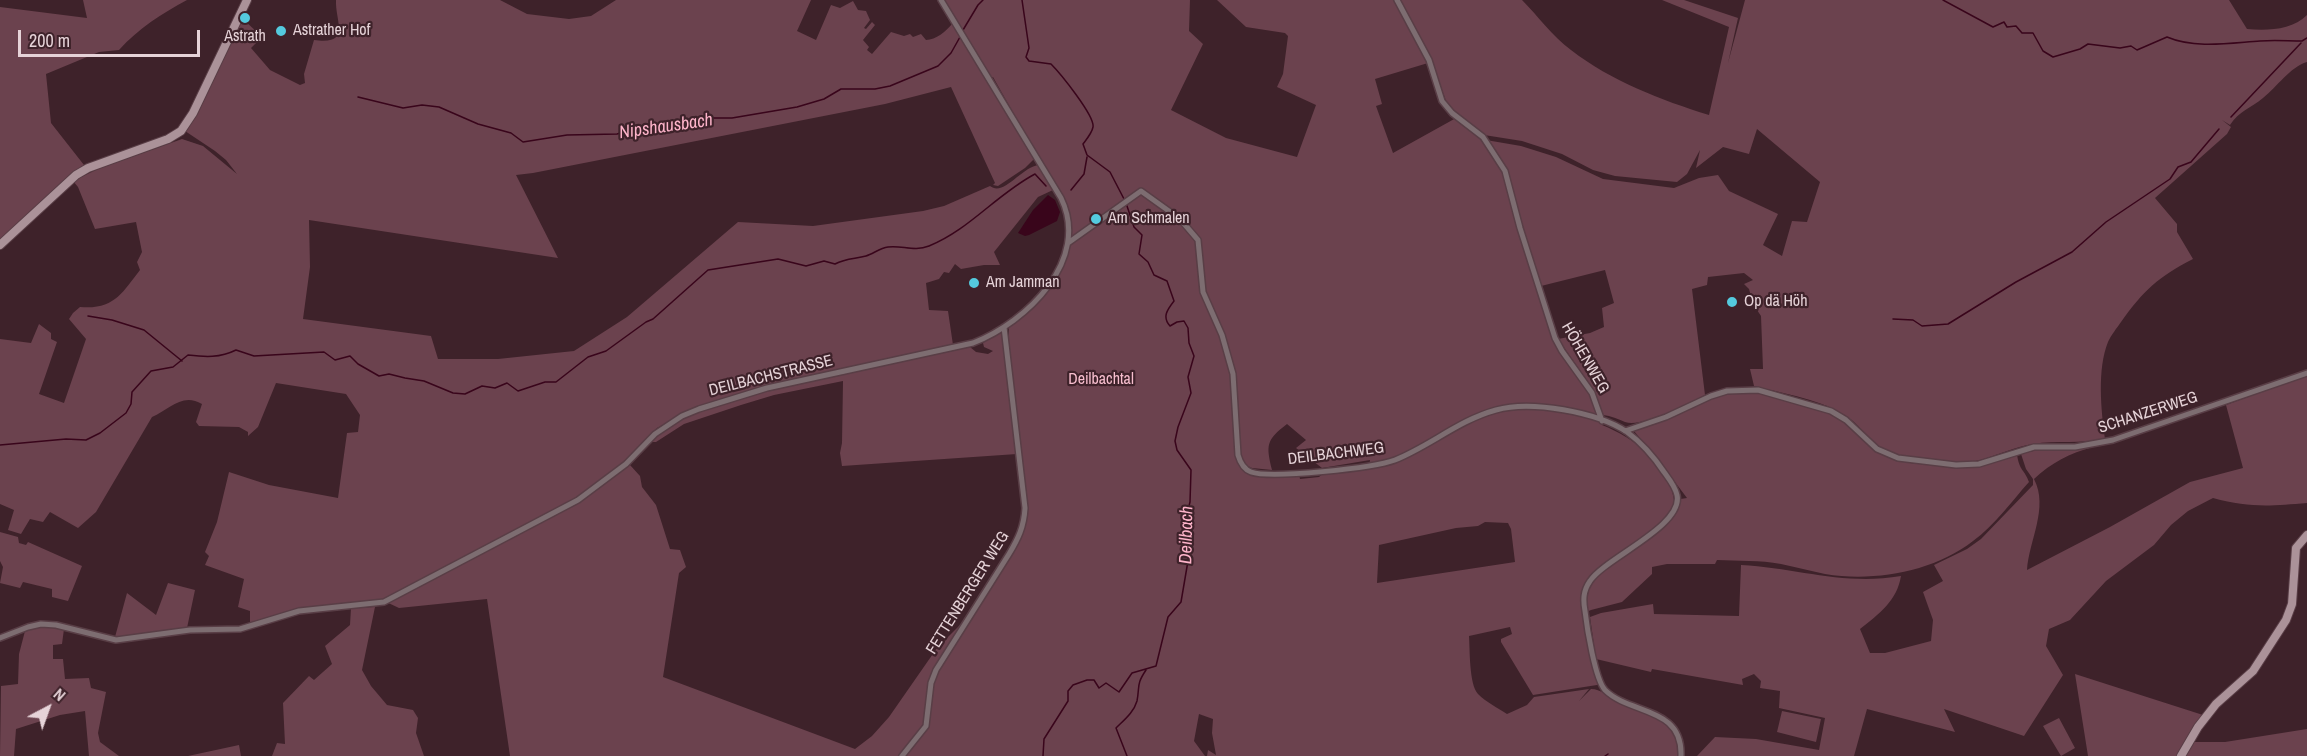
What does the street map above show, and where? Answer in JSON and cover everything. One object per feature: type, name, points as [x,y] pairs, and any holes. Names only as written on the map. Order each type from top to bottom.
[{"type":"main road","points":[[0,245],[76,175],[88,168],[168,139],[181,131],[193,113],[247,0]]},
{"type":"main road","points":[[2181,756],[2198,727],[2216,704],[2253,671],[2286,620],[2292,604],[2296,548],[2307,535]]},
{"type":"street","name":"DEILBACHSTRASSE","points":[[0,638],[41,624],[56,625],[116,640],[190,630],[240,629],[299,612],[384,602],[579,500],[626,464],[655,434],[682,416],[767,388],[973,344],[991,336],[1046,291],[1060,267],[1068,243],[1070,226],[1067,210],[1061,198],[940,0]]},
{"type":"street","name":"HÖHENWEG","points":[[1397,0],[1429,60],[1442,101],[1452,113],[1483,137],[1505,171],[1520,228],[1553,332],[1562,351],[1592,393],[1602,422]]},
{"type":"street","name":"DEILBACHWEG","points":[[1068,243],[1141,191],[1180,219],[1198,240],[1203,292],[1222,335],[1233,374],[1238,455],[1241,465],[1251,472],[1308,474],[1380,464],[1395,460],[1470,419],[1497,409],[1511,407],[1552,408],[1602,422]]},
{"type":"street","name":"FETTENBERGER WEG","points":[[902,756],[926,726],[931,683],[936,670],[1010,554],[1024,523],[1025,508],[1004,327]]},
{"type":"street","name":"SCHANZERWEG","points":[[1625,431],[1666,417],[1727,391],[1758,390],[1831,411],[1846,420],[1877,449],[1898,458],[1956,465],[1979,464],[2034,447],[2075,447],[2113,440],[2307,373]]},
{"type":"street","points":[[1602,422],[1625,431],[1655,459],[1673,485],[1678,501],[1660,527],[1592,578],[1584,593],[1585,614],[1602,685],[1616,697],[1653,713],[1673,728],[1680,739],[1681,756]]},
{"type":"green space","points":[[83,0],[187,0],[151,22],[119,50],[99,52],[46,74],[51,123],[84,165],[0,243],[0,7],[87,18]]},
{"type":"green space","name":"Deilbachtal","points":[[336,0],[500,0],[527,14],[569,19],[591,16],[616,0],[811,0],[797,31],[816,40],[831,5],[840,8],[853,1],[858,10],[866,11],[870,20],[864,28],[866,29],[872,22],[875,25],[863,40],[869,47],[867,50],[872,54],[891,32],[904,36],[910,34],[913,37],[921,34],[926,40],[930,40],[941,35],[952,24],[1034,159],[1025,168],[998,186],[993,185],[995,183],[951,87],[885,104],[516,175],[558,258],[309,220],[310,267],[303,319],[431,336],[438,359],[498,359],[574,351],[627,317],[738,222],[813,226],[923,211],[944,206],[990,186],[1001,188],[1032,167],[1039,165],[1053,190],[1038,197],[994,252],[1000,265],[961,269],[955,264],[949,273],[944,272],[939,279],[926,283],[929,310],[948,311],[953,345],[767,385],[697,407],[657,428],[618,467],[622,471],[630,465],[640,476],[642,487],[656,505],[670,549],[680,550],[686,567],[679,573],[663,677],[855,749],[872,736],[889,717],[937,648],[975,610],[1024,526],[1017,454],[842,466],[840,453],[843,381],[774,395],[741,405],[684,424],[656,442],[652,442],[668,426],[702,411],[747,396],[851,371],[970,347],[976,352],[988,354],[993,351],[984,347],[983,343],[999,333],[1002,334],[1009,356],[1009,327],[1046,292],[1063,265],[1069,250],[1070,214],[993,77],[991,78],[944,0],[1190,0],[1189,31],[1203,44],[1171,110],[1226,138],[1297,157],[1316,105],[1277,87],[1283,74],[1288,36],[1285,33],[1246,27],[1217,0],[1522,0],[1551,32],[1586,61],[1655,96],[1709,115],[1729,27],[1662,0],[1684,0],[1738,18],[1728,63],[1745,0],[2229,0],[2247,29],[2287,27],[2307,15],[2307,62],[2289,73],[2263,98],[2237,116],[2230,125],[2222,120],[2231,127],[2227,134],[2155,198],[2177,224],[2177,232],[2193,259],[2161,278],[2145,293],[2109,339],[2101,377],[2105,439],[2033,444],[1980,460],[1948,462],[1909,458],[1890,453],[1878,446],[1854,422],[1838,411],[1803,398],[1754,386],[1750,369],[1763,369],[1761,316],[1753,304],[1749,289],[1744,284],[1753,280],[1744,273],[1708,277],[1707,285],[1692,289],[1705,395],[1666,414],[1633,423],[1603,415],[1591,386],[1558,339],[1590,333],[1604,327],[1602,308],[1614,303],[1605,270],[1541,286],[1506,170],[1486,140],[1521,146],[1556,157],[1603,179],[1674,188],[1699,178],[1718,175],[1729,191],[1778,214],[1763,245],[1782,256],[1792,221],[1807,222],[1820,182],[1757,129],[1749,154],[1723,147],[1696,168],[1700,150],[1687,174],[1677,182],[1615,176],[1593,170],[1562,154],[1522,141],[1484,135],[1450,107],[1446,101],[1429,54],[1403,5],[1399,6],[1428,63],[1375,79],[1382,104],[1376,106],[1393,153],[1456,118],[1481,138],[1503,171],[1515,222],[1552,335],[1593,398],[1602,425],[1638,445],[1657,463],[1671,487],[1674,500],[1687,498],[1633,430],[1676,416],[1708,400],[1729,393],[1754,392],[1830,413],[1846,422],[1887,457],[1910,463],[1955,467],[2017,454],[2019,464],[2029,482],[1996,521],[1973,541],[1940,560],[1902,572],[1863,577],[1844,576],[1773,563],[1717,560],[1715,564],[1667,564],[1652,567],[1652,574],[1622,602],[1582,614],[1599,684],[1597,685],[1533,695],[1501,642],[1501,639],[1512,634],[1510,627],[1469,636],[1471,675],[1475,689],[1485,700],[1507,714],[1527,705],[1534,697],[1589,689],[1579,701],[1591,689],[1595,689],[1652,715],[1669,727],[1675,734],[1679,756],[1207,756],[1208,750],[1216,755],[1212,733],[1213,719],[1199,714],[1194,741],[1205,756],[510,756],[487,599],[399,608],[382,600],[299,608],[250,623],[250,611],[238,607],[244,579],[205,565],[209,556],[205,552],[217,522],[229,472],[269,485],[338,498],[347,433],[358,432],[360,415],[346,394],[276,383],[258,427],[248,436],[248,432],[239,427],[199,426],[196,422],[202,404],[188,400],[176,403],[152,417],[96,512],[78,528],[50,512],[43,522],[30,519],[21,534],[8,530],[14,510],[0,504],[0,339],[31,343],[39,324],[51,333],[51,339],[57,342],[39,394],[64,403],[86,339],[69,319],[80,307],[101,306],[109,303],[122,293],[140,270],[137,262],[142,252],[136,222],[95,229],[78,187],[73,181],[100,168],[182,139],[203,146],[237,174],[226,160],[185,131],[196,115],[242,18],[262,37],[251,48],[270,70],[300,85],[305,83],[304,74],[314,40],[326,41],[337,35],[339,24]],"holes":[[[1287,424],[1306,440],[1296,448],[1322,468],[1370,460],[1369,468],[1324,473],[1319,477],[1300,479],[1299,474],[1252,471],[1245,465],[1272,470],[1269,444],[1275,434]],[[1485,522],[1508,523],[1511,529],[1515,562],[1377,583],[1379,545],[1456,528],[1478,526]]]},
{"type":"green space","points":[[2307,375],[2307,503],[2260,505],[2213,498],[2188,511],[2171,525],[2154,545],[2106,581],[2070,620],[2049,629],[2046,646],[2063,675],[2024,736],[1944,709],[1955,732],[1867,709],[1854,756],[1697,756],[1715,737],[1756,739],[1819,750],[1825,718],[1779,708],[1780,691],[1760,688],[1761,681],[1754,674],[1742,679],[1743,685],[1652,669],[1651,672],[1596,659],[1590,617],[1601,613],[1653,604],[1654,614],[1739,616],[1741,565],[1840,578],[1880,579],[1901,576],[1896,593],[1891,600],[1860,629],[1870,653],[1885,653],[1931,641],[1933,620],[1923,592],[1943,581],[1934,565],[1967,549],[1981,539],[2033,485],[2033,479],[2026,469],[2021,454],[2050,447],[2093,447],[2061,459],[2034,479],[2040,501],[2027,570],[2190,482],[2243,468],[2226,405]]},
{"type":"green space","points":[[0,532],[18,537],[19,543],[26,545],[28,542],[82,566],[68,601],[52,597],[52,589],[23,582],[20,588],[0,583],[3,567],[0,561]]},
{"type":"green space","points":[[168,583],[195,590],[187,628],[115,637],[127,593],[156,615]]},
{"type":"green space","points":[[375,607],[362,670],[371,686],[387,705],[413,710],[418,718],[416,733],[424,756],[272,756],[277,743],[285,744],[283,703],[309,676],[314,680],[332,664],[325,646],[350,625],[351,608]]},
{"type":"green space","points":[[42,627],[64,629],[62,644],[53,645],[53,659],[63,659],[65,679],[89,678],[91,688],[106,692],[98,733],[100,742],[119,756],[89,756],[85,711],[60,715],[16,729],[14,756],[0,756],[1,686],[18,684],[19,654],[25,631]]},
{"type":"green space","points":[[2075,674],[2203,715],[2179,756],[2088,756]]},
{"type":"green space","points":[[1782,711],[1821,719],[1816,742],[1777,732]]},
{"type":"green space","points":[[2059,718],[2075,748],[2061,756],[2043,726]]},
{"type":"green space","points":[[2307,729],[2307,756],[2185,756],[2193,742],[2225,742]]},
{"type":"green space","points":[[239,745],[241,756],[188,756]]},
{"type":"shaded area","points":[[1048,195],[1055,200],[1060,212],[1057,221],[1029,235],[1018,233],[1033,210]]},
{"type":"waterway","points":[[963,30],[983,0]]},
{"type":"waterway","name":"Deilbach","points":[[1022,0],[1029,48],[1026,57],[1029,61],[1051,64],[1083,105],[1093,127],[1083,144],[1087,155],[1110,172],[1124,199]]},
{"type":"waterway","points":[[1943,0],[1993,27],[2004,22],[2007,27],[2016,26],[2022,33],[2033,33],[2043,51],[2053,57],[2080,49],[2088,44],[2120,48],[2131,46],[2137,50],[2167,37],[2201,44],[2302,41],[2307,38]]},
{"type":"waterway","name":"Nipshausbach","points":[[358,97],[403,108],[422,105],[439,107],[478,124],[511,133],[523,142],[567,135],[617,134],[644,126],[663,128],[677,122],[732,118],[797,107],[824,99],[841,89],[875,89],[890,86],[938,66],[951,53],[960,37]]},
{"type":"waterway","points":[[2231,117],[2301,43]]},
{"type":"waterway","points":[[1893,319],[1913,320],[1922,326],[1948,324],[2016,282],[2072,252],[2106,222],[2170,179],[2178,167],[2191,162],[2219,129]]},
{"type":"waterway","points":[[1071,190],[1084,174],[1087,157]]},
{"type":"waterway","points":[[0,445],[66,439],[86,440],[100,433],[126,413],[131,404],[132,392],[151,371],[173,367],[188,355],[212,356],[236,350],[254,356],[324,352],[335,360],[350,356],[358,364],[379,376],[389,374],[424,381],[453,393],[465,394],[482,386],[495,388],[507,383],[518,391],[545,382],[556,382],[588,357],[606,351],[653,319],[708,270],[778,259],[806,266],[824,261],[835,264],[866,256],[888,247],[924,248],[957,231],[1008,191],[1035,174],[1046,186]]},
{"type":"waterway","name":"Deilbach","points":[[1043,756],[1044,739],[1068,701],[1068,691],[1073,685],[1094,680],[1099,688],[1106,683],[1119,692],[1132,673],[1156,666],[1168,617],[1181,602],[1189,555],[1190,533],[1185,522],[1190,502],[1191,470],[1177,450],[1175,441],[1191,393],[1188,377],[1194,356],[1189,343],[1188,328],[1184,321],[1170,326],[1166,320],[1166,314],[1174,301],[1167,281],[1154,275],[1148,262],[1139,254],[1142,235],[1134,227],[1126,203]]},
{"type":"waterway","points":[[88,316],[112,320],[144,330],[182,361]]},
{"type":"waterway","points":[[1127,756],[1116,728],[1134,709],[1140,682],[1146,670]]},
{"type":"place","name":"Astrath","points":[[245,18]]},
{"type":"place","name":"Astrather Hof","points":[[281,31]]},
{"type":"place","name":"Am Schmalen","points":[[1096,219]]},
{"type":"place","name":"Am Jamman","points":[[974,283]]},
{"type":"place","name":"Op dä Höh","points":[[1732,302]]}]
